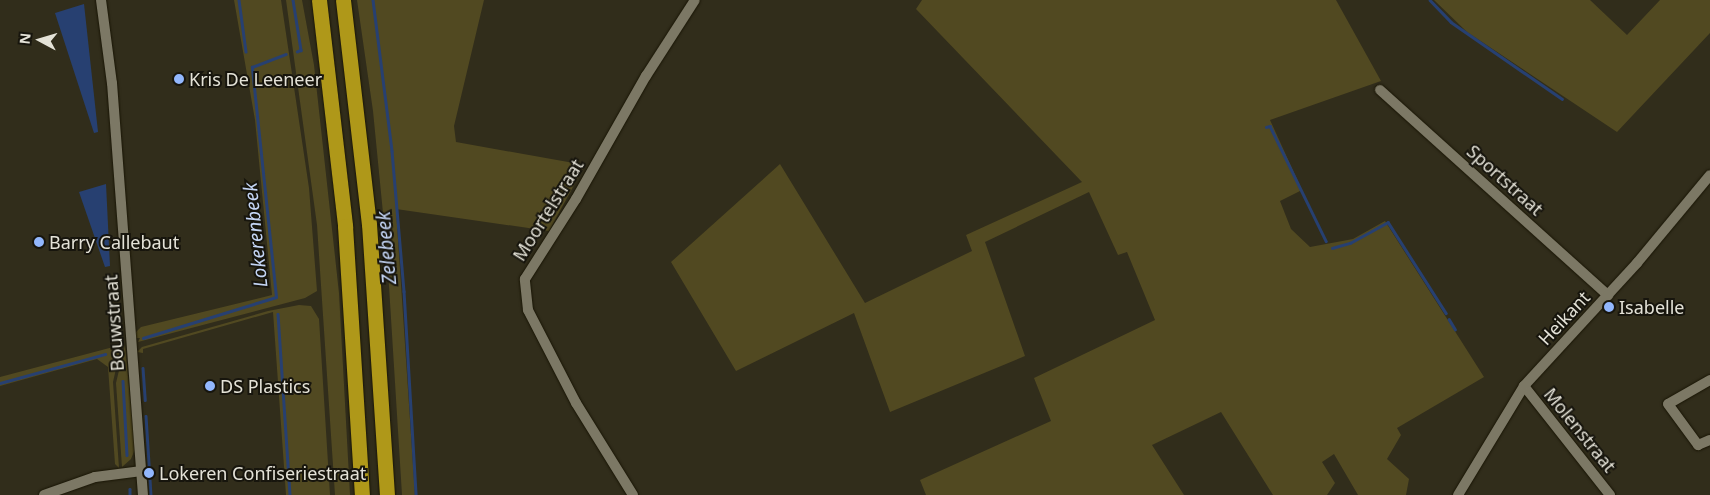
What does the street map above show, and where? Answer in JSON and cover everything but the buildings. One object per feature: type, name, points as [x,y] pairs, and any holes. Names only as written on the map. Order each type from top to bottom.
[{"type":"highway","points":[[319,0],[345,226],[362,495]]},
{"type":"highway","points":[[344,0],[369,224],[387,495]]},
{"type":"street","name":"Bouwstraat","points":[[101,0],[112,83],[143,495]]},
{"type":"street","name":"Moortelstraat","points":[[633,495],[576,403],[533,318],[525,295],[525,279],[576,199],[646,76],[695,0]]},
{"type":"street","name":"Sportstraat","points":[[1380,90],[1608,295]]},
{"type":"street","name":"Heikant","points":[[1458,495],[1524,386],[1608,295],[1710,175]]},
{"type":"street","points":[[1710,380],[1668,404],[1698,445],[1710,440]]},
{"type":"street","name":"Molenstraat","points":[[1524,386],[1610,495]]},
{"type":"street","points":[[44,495],[95,477],[142,471]]},
{"type":"shaded area","points":[[234,0],[281,0],[309,188],[317,291],[305,298],[138,342],[140,338],[136,338],[136,332],[141,327],[272,295],[255,120]]},
{"type":"shaded area","points":[[286,0],[302,0],[314,65],[339,293],[350,495],[335,495],[317,225]]},
{"type":"shaded area","points":[[357,0],[484,0],[454,126],[456,142],[585,165],[549,231],[396,209],[415,495],[402,495],[387,254],[373,111]]},
{"type":"shaded area","points":[[922,0],[1336,0],[1381,81],[1270,120],[1302,190],[1280,201],[1291,229],[1310,247],[1353,239],[1385,221],[1484,377],[1397,428],[1401,435],[1387,459],[1409,479],[1406,495],[1358,495],[1334,454],[1322,462],[1335,483],[1327,495],[1273,495],[1221,412],[1152,445],[1184,495],[926,495],[920,480],[1051,421],[1034,378],[1155,320],[1127,252],[1118,255],[1089,192],[985,242],[1025,356],[890,412],[854,313],[736,371],[671,262],[780,164],[865,303],[972,251],[966,235],[1082,182],[916,9]]},
{"type":"shaded area","points":[[1434,0],[1590,0],[1627,35],[1660,0],[1710,0],[1710,33],[1617,132],[1467,32]]},
{"type":"shaded area","points":[[299,305],[311,306],[319,319],[330,495],[286,495],[273,312],[143,349],[143,353],[137,352],[142,347],[268,311]]},
{"type":"shaded area","points":[[125,345],[135,449],[131,459],[122,467],[116,383]]},
{"type":"shaded area","points":[[117,346],[120,351],[113,382],[119,468],[115,464],[108,367],[97,359],[0,386],[0,377]]},
{"type":"water","points":[[84,4],[98,132],[94,133],[55,13]]},
{"type":"water","points":[[106,184],[110,266],[105,267],[79,192]]},
{"type":"waterway","points":[[239,0],[246,52]]},
{"type":"waterway","name":"Lokerenbeek","points":[[293,0],[301,50],[297,52]]},
{"type":"waterway","name":"Zelebeek","points":[[373,0],[392,151],[404,291],[416,495]]},
{"type":"waterway","points":[[1430,0],[1451,22],[1562,99]]},
{"type":"waterway","name":"Lokerenbeek","points":[[143,338],[276,297],[252,67],[286,54]]},
{"type":"waterway","points":[[1266,127],[1270,126],[1326,241]]},
{"type":"waterway","points":[[1332,248],[1350,243],[1388,222],[1446,313]]},
{"type":"waterway","points":[[278,314],[290,495]]},
{"type":"waterway","points":[[1449,319],[1455,329]]},
{"type":"waterway","points":[[0,383],[105,354]]},
{"type":"waterway","points":[[143,368],[145,400]]},
{"type":"waterway","name":"Lokerenbeek","points":[[123,381],[127,455]]},
{"type":"waterway","points":[[146,416],[151,495]]},
{"type":"waterway","name":"Lokerenbeek","points":[[130,489],[130,495]]},
{"type":"place","name":"Kris De Leeneer","points":[[179,79]]},
{"type":"place","name":"Barry Callebaut","points":[[39,242]]},
{"type":"place","name":"Isabelle","points":[[1609,307]]},
{"type":"place","name":"DS Plastics","points":[[210,386]]},
{"type":"place","name":"Lokeren Confiseriestraat","points":[[149,473]]}]
